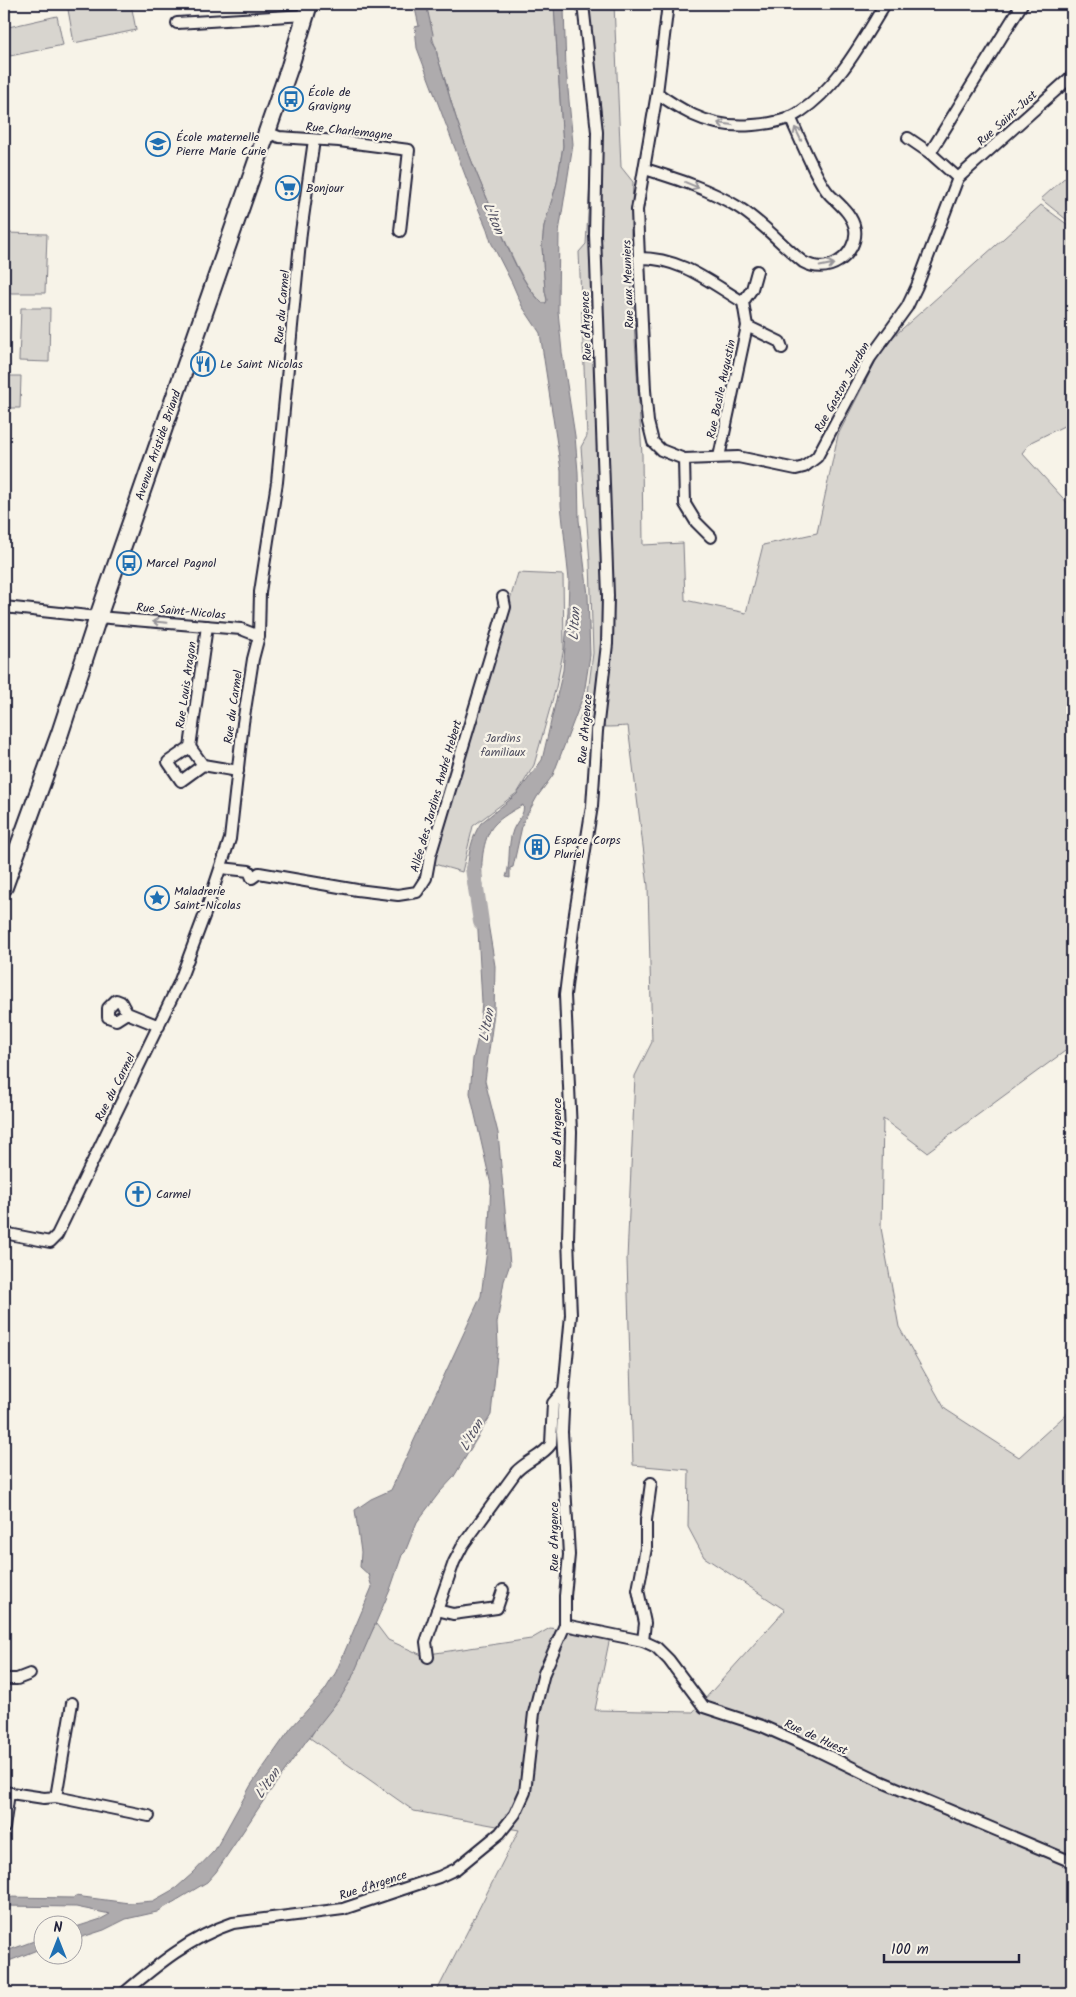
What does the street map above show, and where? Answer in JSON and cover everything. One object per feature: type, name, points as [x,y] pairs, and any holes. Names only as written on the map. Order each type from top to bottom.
[{"type":"main road","name":"Avenue Aristide Briand","points":[[4,888],[60,733],[98,617],[267,132],[307,9]]},
{"type":"street","name":"Rue d'Argence","points":[[124,1993],[174,1954],[203,1934],[217,1928],[233,1923],[343,1909],[438,1877],[456,1869],[467,1861],[500,1833],[521,1803],[525,1792],[534,1713],[544,1673],[565,1626],[565,1596],[569,1555],[566,1465],[562,1432],[571,1315],[568,1239],[571,1132],[566,990],[575,913],[592,806],[597,731],[607,644],[608,605],[595,235],[597,132],[583,4]]},
{"type":"street","name":"Rue aux Meuniers","points":[[668,4],[657,93],[637,210],[648,422],[653,442],[661,450],[684,459]]},
{"type":"street","points":[[657,93],[692,115],[725,125],[759,125],[790,117],[800,112],[823,93],[835,79],[885,4]]},
{"type":"street","points":[[930,153],[1022,4]]},
{"type":"street","points":[[176,22],[307,9]]},
{"type":"street","name":"Rue Saint-Just","points":[[958,178],[1072,76]]},
{"type":"street","points":[[645,169],[687,182],[738,207],[761,224],[802,262],[810,266],[822,267],[834,264],[843,259],[851,248],[855,229],[850,216],[829,194],[790,117]]},
{"type":"street","name":"Rue Charlemagne","points":[[267,132],[279,137],[339,141],[408,150],[400,232]]},
{"type":"street","points":[[908,138],[930,153],[958,178]]},
{"type":"street","name":"Rue du Carmel","points":[[4,1232],[50,1242],[57,1235],[179,983],[230,839],[243,723],[253,659],[258,648],[260,636],[260,592],[277,482],[301,232],[314,140]]},
{"type":"street","name":"Rue Gaston Jourdon","points":[[684,459],[738,457],[796,469],[804,467],[817,457],[870,358],[907,307],[917,286],[958,178]]},
{"type":"street","points":[[639,258],[672,261],[684,266],[743,302],[752,289],[757,271]]},
{"type":"street","name":"Rue Basile Augustin","points":[[719,457],[747,326],[743,302]]},
{"type":"street","name":"Rue Basile Augustin","points":[[747,326],[780,342],[782,348]]},
{"type":"street","points":[[684,459],[685,504],[696,522],[711,537]]},
{"type":"street","name":"Allée des Jardins André Hebert","points":[[221,868],[249,872],[252,878],[259,873],[398,895],[417,892],[426,878],[430,856],[505,607],[503,597]]},
{"type":"street","name":"Rue Saint-Nicolas","points":[[4,607],[241,629],[260,636]]},
{"type":"street","name":"Rue Louis Aragon","points":[[190,747],[168,762],[182,781],[203,765],[190,747],[207,626]]},
{"type":"street","points":[[203,765],[238,771]]},
{"type":"street","points":[[127,1013],[159,1026]]},
{"type":"street","points":[[428,1657],[426,1642],[454,1562],[463,1545],[516,1472],[548,1449],[551,1444],[553,1403],[564,1390]]},
{"type":"street","points":[[643,1641],[645,1623],[638,1590],[646,1548],[651,1482]]},
{"type":"street","points":[[437,1610],[453,1614],[497,1608],[503,1590]]},
{"type":"street","name":"Rue de Huest","points":[[565,1626],[643,1641],[656,1647],[669,1660],[704,1707],[762,1726],[880,1781],[1072,1862]]},
{"type":"street","points":[[4,1679],[17,1679],[30,1674]]},
{"type":"street","points":[[56,1797],[72,1703]]},
{"type":"street","points":[[4,1828],[7,1792],[44,1798],[56,1797],[149,1816]]},
{"type":"green space","points":[[67,4],[131,4],[136,30],[74,43]]},
{"type":"green space","points":[[426,4],[554,4],[563,146],[557,183],[544,226],[542,246],[546,303],[542,303],[522,276],[476,172],[457,120],[439,61]]},
{"type":"green space","points":[[588,4],[614,4],[621,167],[633,182],[630,257],[642,455],[643,545],[683,543],[685,600],[746,613],[763,545],[817,533],[838,435],[884,345],[1041,205],[1072,228],[1072,422],[1031,442],[1022,453],[1072,508],[1072,1046],[927,1152],[883,1119],[881,1228],[899,1327],[945,1409],[1019,1457],[1072,1409],[1072,1993],[436,1993],[519,1830],[414,1811],[310,1738],[376,1624],[388,1640],[422,1655],[531,1639],[550,1628],[610,1637],[595,1710],[693,1712],[785,1610],[704,1557],[688,1527],[689,1470],[633,1465],[627,1259],[635,1076],[652,1042],[648,886],[628,726],[597,726],[579,721],[588,693],[593,653],[590,562],[581,447],[587,436],[579,252],[586,244],[591,168],[598,118]]},
{"type":"green space","points":[[57,16],[63,45],[10,56],[4,28]]},
{"type":"green space","points":[[1072,171],[1072,224],[1041,199]]},
{"type":"green space","points":[[6,233],[47,234],[45,293],[4,293]]},
{"type":"green space","points":[[21,308],[50,308],[49,362],[19,361]]},
{"type":"green space","points":[[4,376],[21,376],[20,408],[4,408]]},
{"type":"green space","name":"Jardins familiaux","points":[[518,573],[563,575],[564,648],[556,687],[534,765],[518,792],[473,826],[462,872],[431,863]]},
{"type":"water","points":[[414,4],[426,4],[433,34],[432,41],[436,47],[451,102],[469,155],[516,266],[528,286],[542,303],[546,303],[547,300],[542,246],[544,226],[557,183],[563,146],[554,5],[552,4],[563,4],[564,9],[566,68],[573,144],[559,232],[558,311],[562,352],[575,436],[579,520],[588,595],[590,655],[584,694],[553,775],[537,797],[523,822],[513,867],[510,868],[510,878],[506,877],[510,842],[513,830],[523,811],[523,805],[500,819],[490,831],[484,845],[483,885],[469,890],[469,855],[477,830],[481,823],[517,794],[542,760],[563,670],[569,580],[561,505],[561,470],[540,333],[522,306],[491,242],[473,196],[417,48],[415,27],[419,26]]},
{"type":"water","points":[[484,899],[495,966],[494,1013],[485,1081],[498,1133],[510,1264],[504,1281],[497,1323],[498,1345],[491,1415],[453,1478],[417,1522],[351,1680],[341,1697],[307,1740],[216,1872],[207,1882],[157,1912],[126,1919],[104,1930],[82,1937],[82,1925],[110,1914],[76,1907],[4,1906],[4,1897],[74,1898],[75,1896],[129,1903],[153,1901],[176,1888],[215,1850],[251,1785],[291,1728],[325,1690],[336,1672],[372,1587],[370,1576],[360,1567],[361,1552],[355,1510],[371,1499],[391,1490],[481,1296],[488,1243],[491,1185],[470,1093],[482,1002],[477,913],[474,901]]},
{"type":"water","points":[[32,1942],[32,1952],[4,1963],[4,1952]]},
{"type":"waterway","name":"L'Iton","points":[[473,868],[481,922]]},
{"type":"place","name":"École de Gravigny","points":[[291,99]]},
{"type":"place","name":"École maternelle Pierre Marie Curie","points":[[158,144]]},
{"type":"place","name":"Bonjour","points":[[288,188]]},
{"type":"place","name":"Le Saint Nicolas","points":[[203,364]]},
{"type":"place","name":"Marcel Pagnol","points":[[129,563]]},
{"type":"place","name":"Espace Corps Pluriel","points":[[537,847]]},
{"type":"place","name":"Maladrerie Saint-Nicolas","points":[[157,898]]},
{"type":"place","name":"Carmel","points":[[138,1194]]}]
